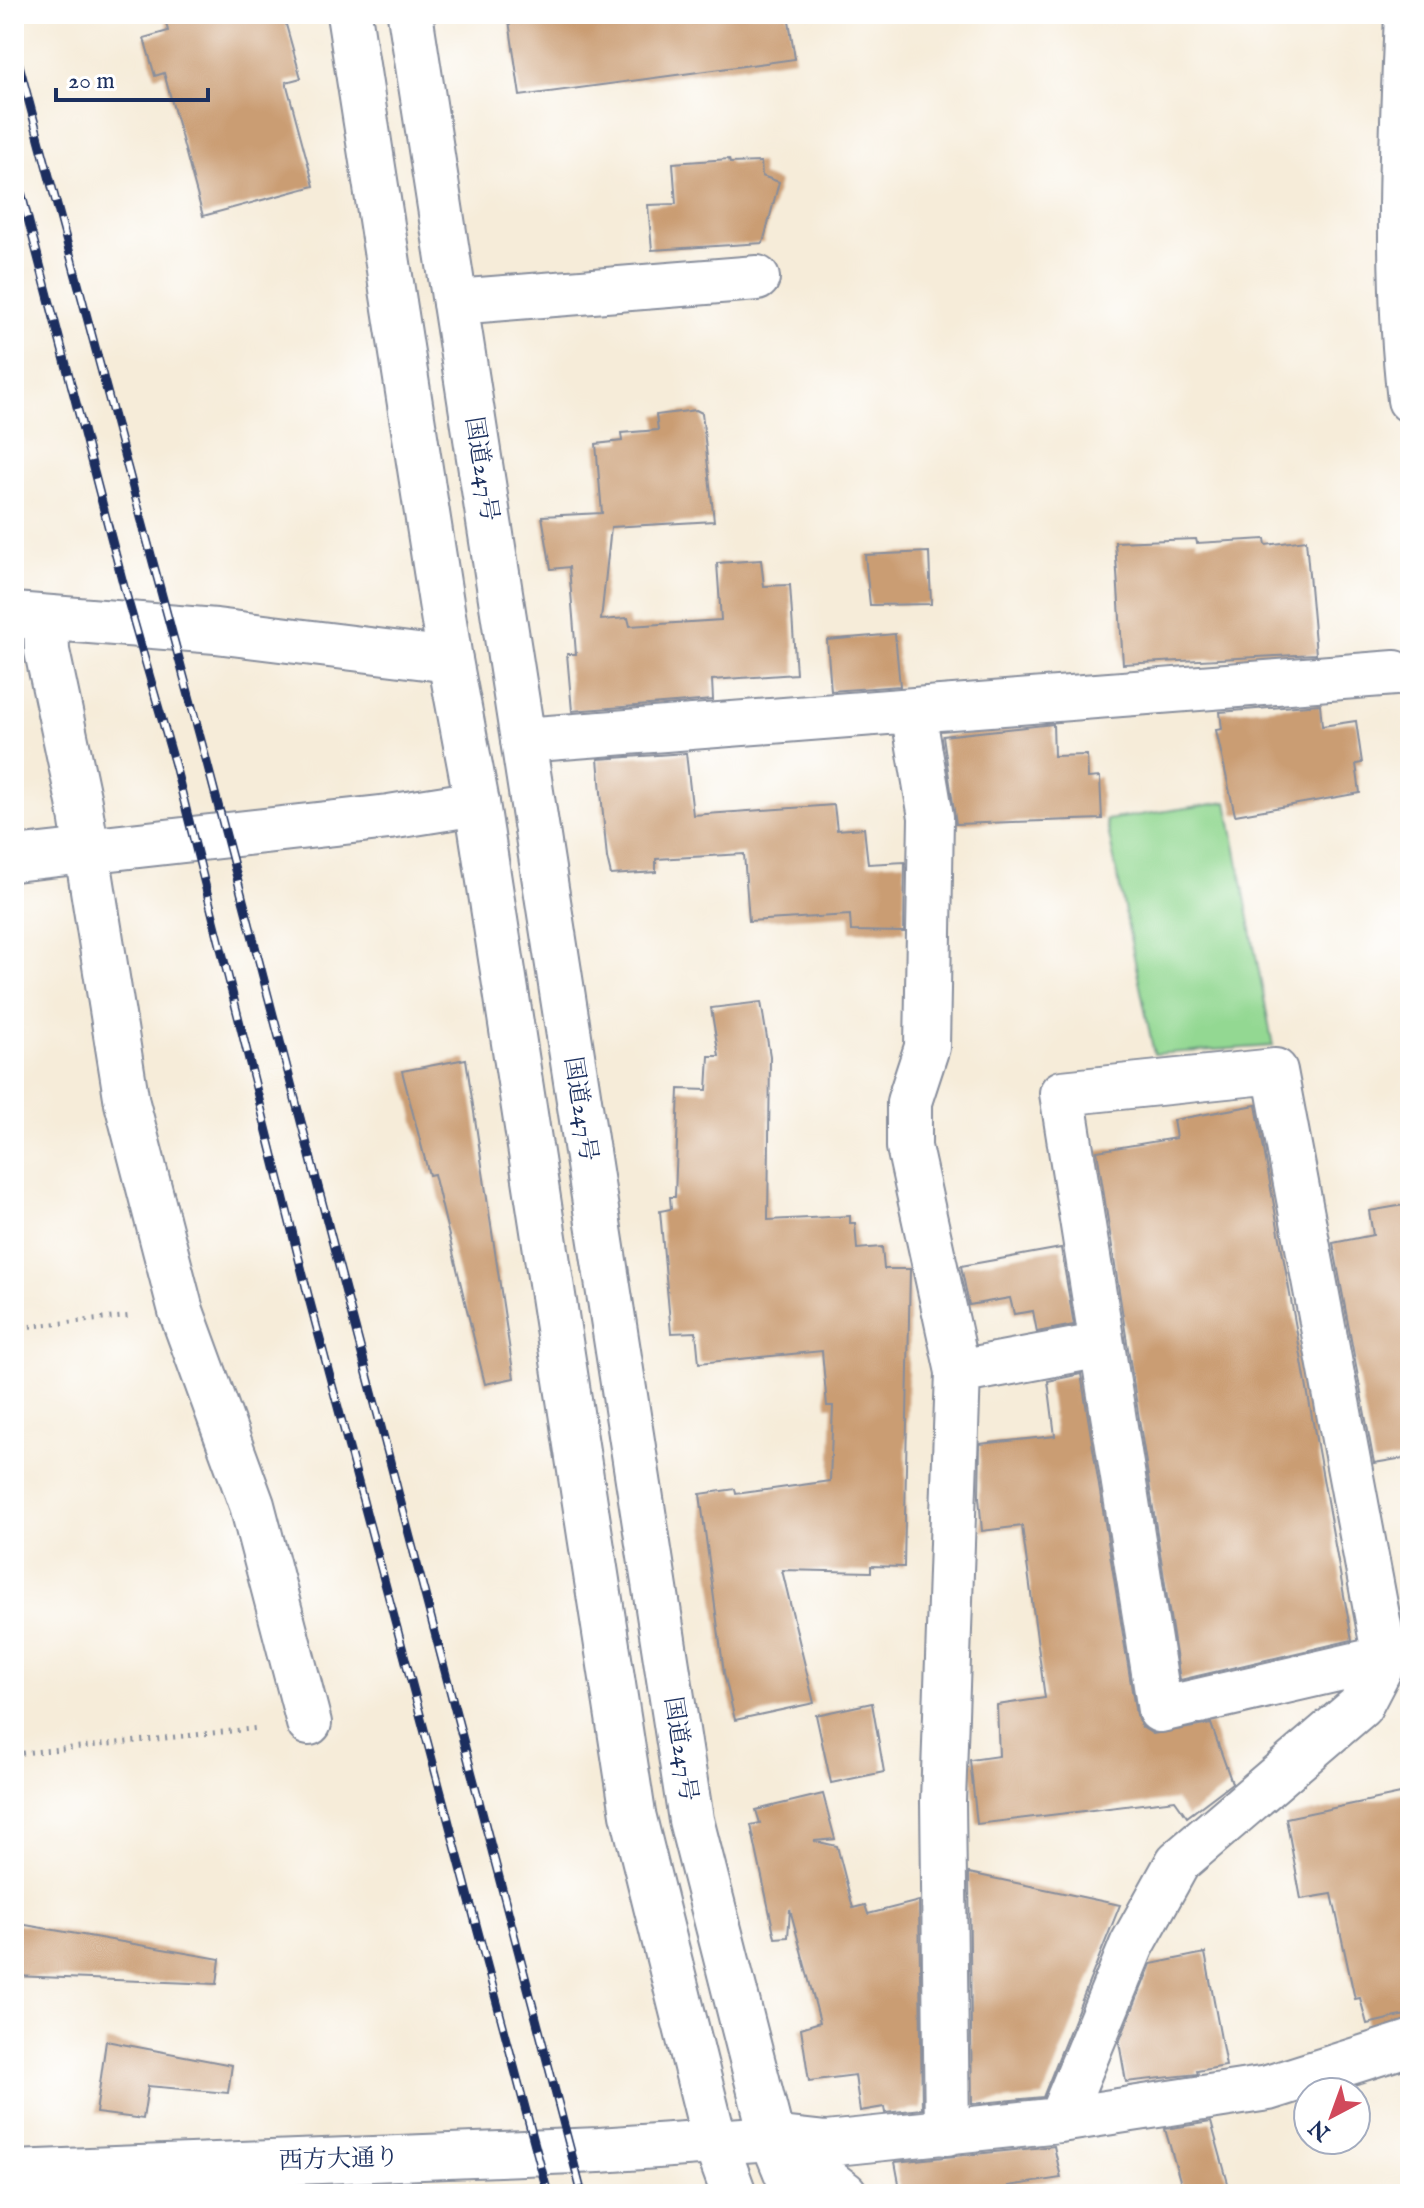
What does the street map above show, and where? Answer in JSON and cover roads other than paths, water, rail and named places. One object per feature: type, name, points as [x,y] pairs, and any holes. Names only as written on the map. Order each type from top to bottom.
[{"type":"main road","points":[[349,14],[450,660],[477,803],[633,1814],[714,2139],[734,2194]]},
{"type":"main road","name":"国道247号","points":[[410,14],[691,1820],[772,2138],[795,2194]]},
{"type":"main road","points":[[1407,14],[1401,162],[1402,316],[1410,400]]},
{"type":"main road","points":[[455,302],[757,278]]},
{"type":"main road","points":[[30,617],[216,631],[450,660]]},
{"type":"main road","points":[[30,617],[47,651],[86,852],[127,1103],[181,1311],[252,1505],[309,1723]]},
{"type":"main road","points":[[523,740],[1395,673]]},
{"type":"main road","points":[[913,711],[931,817],[927,1047],[909,1102],[909,1147],[958,1372],[943,1801],[947,2133]]},
{"type":"main road","points":[[14,859],[389,817],[477,803]]},
{"type":"main road","points":[[1060,2120],[1132,1945],[1178,1862],[1360,1706],[1385,1658],[1275,1071],[1062,1093],[1160,1710],[1385,1658]]},
{"type":"main road","points":[[958,1372],[1102,1345]]},
{"type":"main road","name":"西方大通り","points":[[14,2173],[616,2148],[714,2139],[772,2138],[826,2144],[947,2133],[1060,2120],[1268,2088],[1410,2043]]},
{"type":"main road","points":[[772,2138],[845,2194]]},
{"type":"railway","points":[[14,46],[206,759],[582,2194]]},
{"type":"railway","points":[[14,165],[124,587],[175,765],[307,1291],[548,2194]]}]
